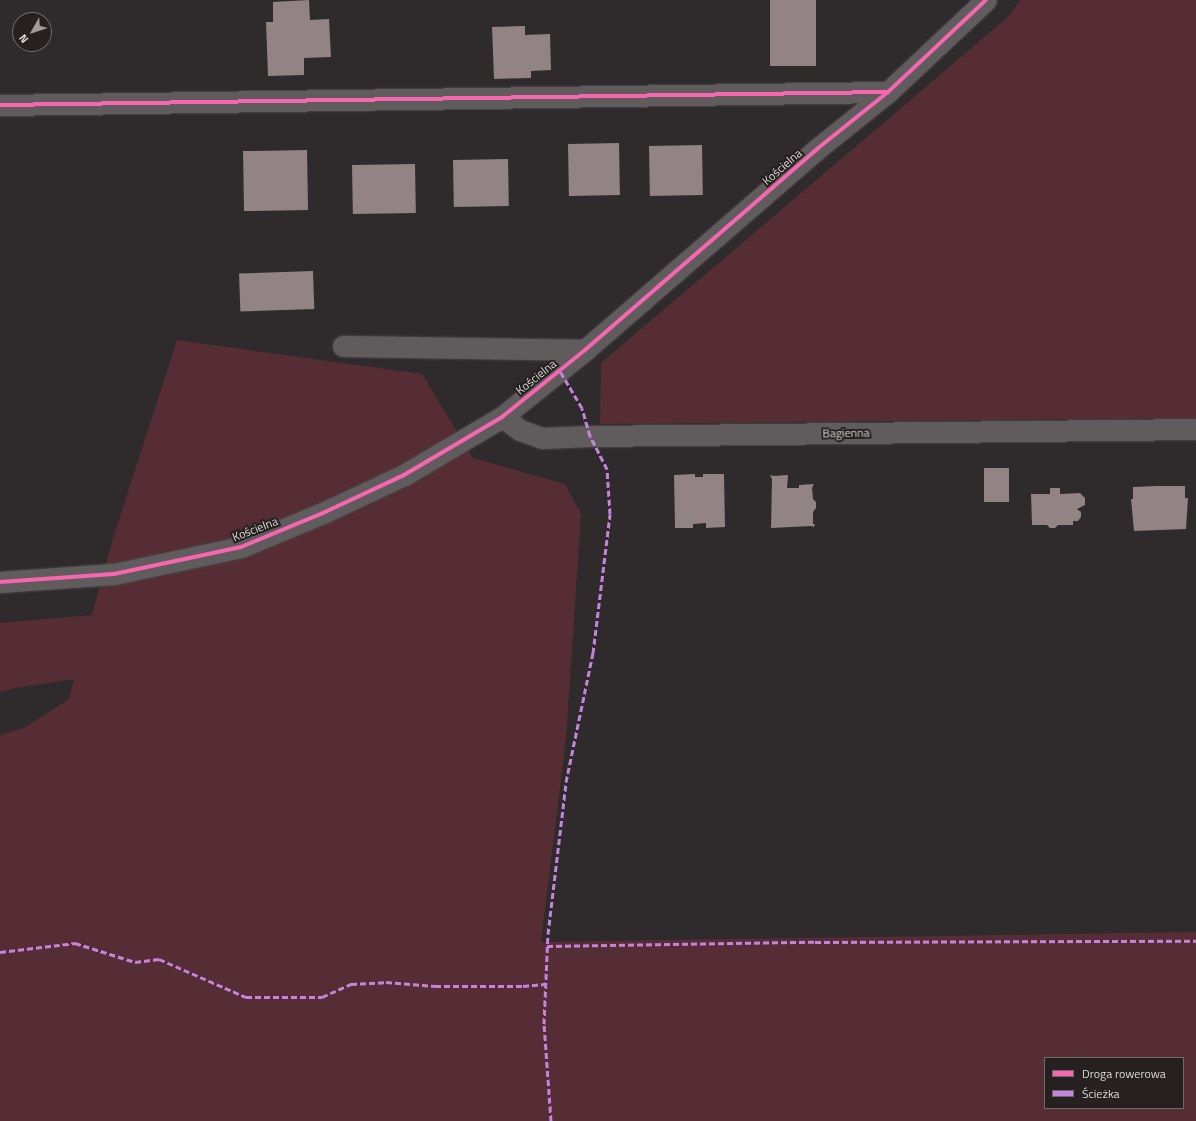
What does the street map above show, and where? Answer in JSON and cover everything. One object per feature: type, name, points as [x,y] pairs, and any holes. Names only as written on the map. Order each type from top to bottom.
[{"type":"street","name":"Kościelna","points":[[0,582],[114,574],[241,547],[324,512],[404,475],[502,417],[585,350],[811,154],[888,92],[986,0]]},
{"type":"street","points":[[0,106],[888,92]]},
{"type":"street","points":[[342,346],[585,350]]},
{"type":"street","name":"Bagienna","points":[[502,417],[520,430],[542,438],[590,436],[1196,429]]},
{"type":"shaded area","points":[[1020,0],[1196,0],[1196,418],[600,424],[601,363],[1008,17]]},
{"type":"shaded area","points":[[177,340],[422,374],[473,458],[565,484],[581,514],[566,739],[541,942],[1196,932],[1196,1121],[0,1121],[0,735],[24,728],[69,699],[74,679],[15,688],[0,692],[0,623],[92,615],[114,535]]},
{"type":"building","points":[[309,0],[310,20],[329,19],[331,57],[304,58],[304,75],[268,76],[266,22],[273,22],[273,2]]},
{"type":"building","points":[[770,0],[816,0],[816,66],[770,66]]},
{"type":"building","points":[[525,26],[525,35],[550,34],[551,70],[531,71],[531,78],[494,79],[492,27]]},
{"type":"building","points":[[619,143],[620,195],[569,196],[568,144]]},
{"type":"building","points":[[702,145],[703,195],[650,196],[649,146]]},
{"type":"building","points":[[307,150],[308,210],[244,211],[243,151]]},
{"type":"building","points":[[508,159],[509,206],[454,207],[453,160]]},
{"type":"building","points":[[415,164],[416,213],[353,214],[352,165]]},
{"type":"building","points":[[313,271],[314,309],[240,312],[239,274]]},
{"type":"building","points":[[984,468],[1009,468],[1009,502],[984,502]]},
{"type":"building","points":[[695,474],[695,477],[703,477],[703,474],[724,474],[725,527],[706,528],[706,523],[693,524],[693,528],[675,528],[674,475]]},
{"type":"building","points":[[770,475],[788,475],[787,488],[799,488],[799,485],[814,484],[812,488],[816,508],[813,512],[814,527],[771,528],[772,479]]},
{"type":"building","points":[[1185,486],[1185,498],[1188,498],[1186,529],[1134,531],[1131,499],[1133,499],[1133,487]]},
{"type":"building","points":[[1050,488],[1060,488],[1060,494],[1080,493],[1085,498],[1085,505],[1077,509],[1081,512],[1081,517],[1078,521],[1073,521],[1073,525],[1058,525],[1055,528],[1050,528],[1047,525],[1032,525],[1031,494],[1050,494]]},
{"type":"marked path","points":[[551,1121],[544,1024],[548,934],[566,782],[593,653],[610,514],[607,469],[590,436],[582,408],[560,371]]},
{"type":"marked path","points":[[547,946],[815,942],[1196,941]]},
{"type":"marked path","points":[[0,952],[75,943],[135,962],[159,959],[246,997],[322,997],[351,984],[386,982],[435,986],[523,986],[545,984]]},
{"type":"cycle path","points":[[0,582],[114,574],[241,547],[325,512],[404,475],[502,417],[585,350],[817,149],[888,92],[986,0]]},
{"type":"cycle path","points":[[0,105],[888,92]]}]
